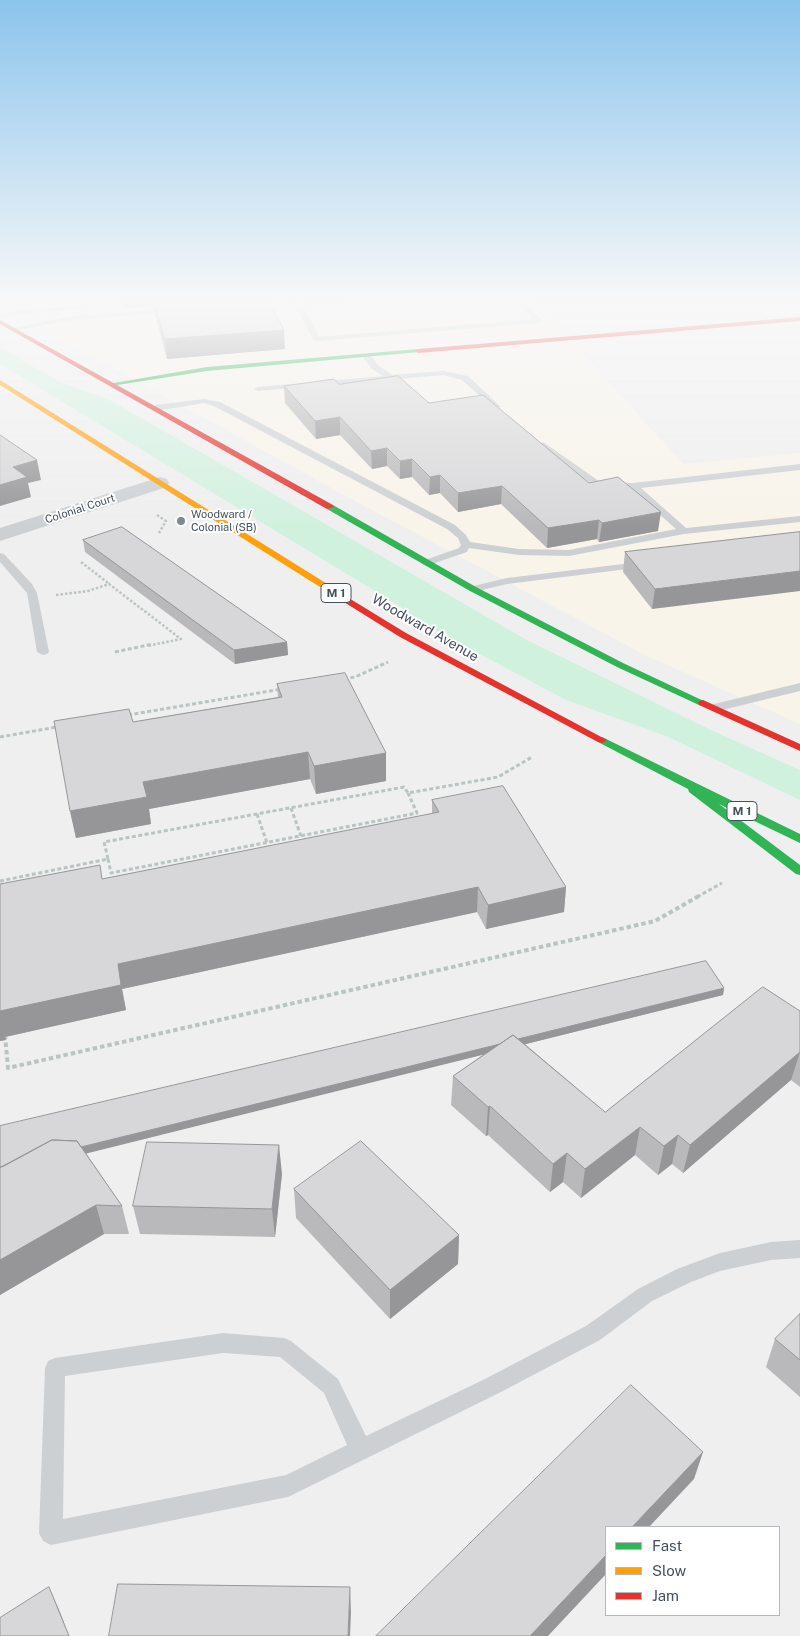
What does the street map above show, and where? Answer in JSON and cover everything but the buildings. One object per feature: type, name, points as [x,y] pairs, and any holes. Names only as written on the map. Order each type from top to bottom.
[{"type":"main road","points":[[93,374],[156,408],[473,589],[620,664],[800,748]]},
{"type":"main road","points":[[111,384],[171,374]]},
{"type":"main road","name":"Woodward Avenue","points":[[0,382],[403,635],[684,783],[800,839]]},
{"type":"main road","points":[[684,783],[800,871]]},
{"type":"street","name":"Colonial Court","points":[[0,535],[160,483]]},
{"type":"lane","points":[[258,389],[415,374]]},
{"type":"lane","points":[[448,374],[461,376],[501,410]]},
{"type":"lane","points":[[156,408],[204,401],[217,404],[451,527],[462,537],[466,545]]},
{"type":"lane","points":[[538,441],[588,479],[606,486],[633,486],[800,467]]},
{"type":"lane","points":[[633,486],[684,532]]},
{"type":"lane","points":[[466,545],[519,552],[569,553],[684,532],[800,519]]},
{"type":"lane","points":[[426,563],[463,550],[466,545]]},
{"type":"lane","points":[[0,556],[28,586],[33,597],[43,652]]},
{"type":"lane","points":[[473,589],[507,581],[654,563]]},
{"type":"lane","points":[[714,708],[800,687]]},
{"type":"lane","points":[[784,690],[800,697]]},
{"type":"lane","points":[[361,1451],[332,1386],[284,1348],[223,1343],[55,1368],[51,1533],[288,1486],[361,1451],[593,1333],[645,1295],[684,1276],[720,1262],[771,1251],[800,1249]]},
{"type":"path","points":[[81,562],[181,639],[115,652]]},
{"type":"path","points":[[33,597],[88,591],[109,584]]},
{"type":"path","points":[[336,680],[355,677],[388,662]]},
{"type":"path","points":[[125,716],[288,688]]},
{"type":"path","points":[[0,737],[58,727]]},
{"type":"path","points":[[408,793],[498,776],[532,758]]},
{"type":"path","points":[[404,787],[408,793],[417,813],[111,873],[104,842],[404,787]]},
{"type":"path","points":[[291,808],[301,836]]},
{"type":"path","points":[[257,814],[267,842]]},
{"type":"path","points":[[0,881],[108,860]]},
{"type":"path","points":[[5,1031],[8,1068],[656,921],[722,883]]},
{"type":"shaded area","points":[[126,374],[601,374],[683,464],[800,453],[800,724],[643,654],[344,495]]},
{"type":"green space","points":[[17,374],[47,374],[62,383],[110,400],[527,640],[711,730],[800,770],[800,800],[666,736],[566,700],[420,622],[398,605]]},
{"type":"traffic: fast","points":[[111,384],[173,374]]},
{"type":"traffic: fast","points":[[330,507],[473,589],[620,665],[703,703]]},
{"type":"traffic: fast","points":[[602,740],[684,783],[800,839]]},
{"type":"traffic: fast","points":[[693,790],[800,871]]},
{"type":"traffic: slow","points":[[0,382],[334,592]]},
{"type":"traffic: jam","points":[[93,374],[330,507]]},
{"type":"traffic: jam","points":[[334,592],[403,635],[602,740]]},
{"type":"traffic: jam","points":[[703,703],[800,748]]},
{"type":"place","name":"Woodward / Colonial (SB)","points":[[181,521]]}]
